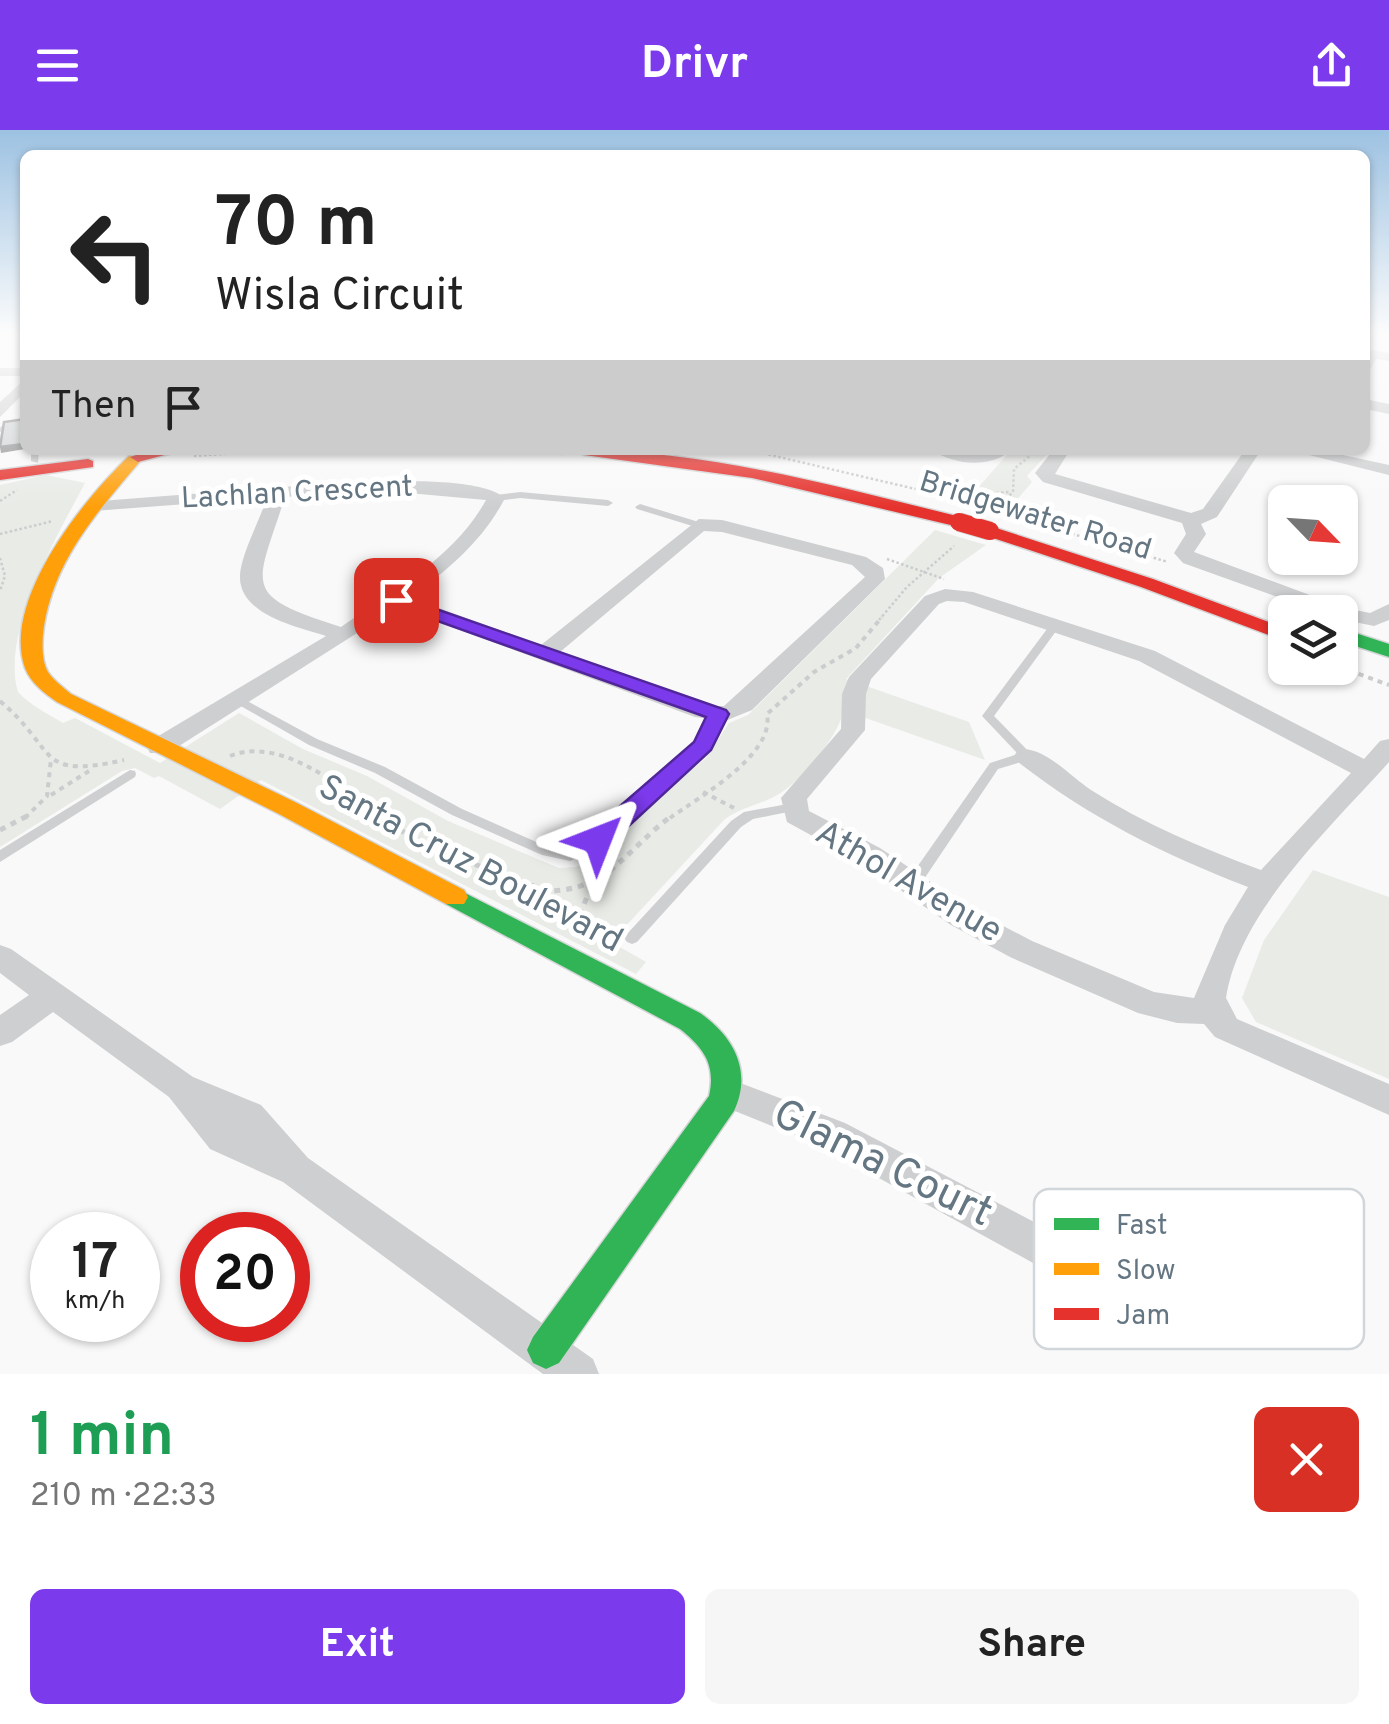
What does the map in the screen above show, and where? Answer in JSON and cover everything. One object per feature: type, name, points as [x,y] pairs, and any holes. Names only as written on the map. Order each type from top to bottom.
[{"type":"street","points":[[0,465],[35,455],[138,455]]},
{"type":"street","name":"Santa Cruz Boulevard","points":[[138,455],[92,507],[52,570],[30,646],[34,666],[45,683],[64,698],[159,748],[287,808],[704,1028],[726,1058],[727,1092]]},
{"type":"street","name":"Bridgewater Road","points":[[656,455],[978,519],[1268,628]]},
{"type":"street","name":"Bridgewater Road","points":[[721,455],[807,470],[1136,560],[1268,608]]},
{"type":"street","points":[[966,455],[996,455]]},
{"type":"street","points":[[1058,455],[1044,473],[1049,478],[1190,518],[1204,518],[1210,513],[1251,455]]},
{"type":"street","points":[[1319,455],[1389,470]]},
{"type":"street","points":[[0,475],[89,458]]},
{"type":"street","points":[[89,458],[98,479],[92,507]]},
{"type":"street","name":"Lachlan Crescent","points":[[92,507],[393,485],[481,492],[496,498]]},
{"type":"street","points":[[278,492],[250,574],[250,586],[256,598],[271,608],[342,634]]},
{"type":"street","points":[[159,748],[396,600],[462,548],[495,505],[496,498]]},
{"type":"street","points":[[1190,518],[1196,534],[1184,554],[1190,559],[1289,595]]},
{"type":"street","points":[[396,600],[544,654],[718,714],[735,712],[744,705],[875,579],[876,572],[859,561],[722,526],[699,525],[610,603],[544,654]]},
{"type":"street","points":[[945,594],[966,596],[1056,623],[1147,656],[1368,771]]},
{"type":"street","name":"Athol Avenue","points":[[945,594],[932,600],[860,677],[854,694],[852,730],[800,790],[793,806],[803,822],[870,855],[961,917],[1006,941],[1131,996],[1177,1010],[1212,1011]]},
{"type":"street","points":[[1358,617],[1374,620],[1389,610]]},
{"type":"street","points":[[1358,640],[1389,651]]},
{"type":"street","points":[[1358,660],[1389,671]]},
{"type":"street","points":[[1389,747],[1306,831],[1265,882],[1236,932],[1209,998],[1212,1011],[1226,1028],[1389,1100]]},
{"type":"street","points":[[1027,756],[1064,787],[1131,828],[1265,882]]},
{"type":"street","points":[[0,958],[180,1087],[222,1138],[296,1170],[578,1374]]},
{"type":"street","points":[[0,1034],[52,994]]},
{"type":"street","points":[[546,1350],[727,1092]]},
{"type":"street","name":"Glama Court","points":[[727,1092],[846,1141],[1034,1242]]},
{"type":"lane","points":[[496,498],[520,496],[608,503]]},
{"type":"lane","points":[[640,506],[699,525]]},
{"type":"lane","points":[[913,884],[994,766],[1027,756],[988,716],[1056,623]]},
{"type":"lane","points":[[236,699],[313,742],[380,770],[457,812],[559,856],[579,854],[588,848],[694,754],[712,731],[718,714]]},
{"type":"lane","points":[[0,857],[130,774]]},
{"type":"lane","points":[[632,938],[736,824],[749,815],[793,806]]},
{"type":"path","points":[[766,455],[978,519],[1062,528],[1182,567]]},
{"type":"path","points":[[580,915],[588,894],[644,836],[739,769],[753,754],[769,724],[767,714],[814,672],[856,648],[923,572],[978,519],[1013,492],[1014,470],[1031,455]]},
{"type":"path","points":[[0,501],[21,488]]},
{"type":"path","points":[[978,519],[963,496],[979,500],[982,494],[1013,492]]},
{"type":"path","points":[[2,534],[92,507]]},
{"type":"path","points":[[859,561],[873,556],[946,580],[945,594]]},
{"type":"path","points":[[0,558],[4,576],[0,591]]},
{"type":"path","points":[[1358,674],[1389,685]]},
{"type":"path","points":[[0,708],[11,710]]},
{"type":"path","points":[[50,796],[54,786],[51,759]]},
{"type":"path","points":[[0,830],[28,816],[50,796],[98,767]]},
{"type":"path","points":[[703,792],[749,815]]},
{"type":"path","points":[[547,892],[582,888],[603,879]]},
{"type":"shaded area","points":[[1007,455],[1046,455],[1027,476],[1032,482],[1010,508],[970,497]]},
{"type":"shaded area","points":[[46,475],[85,483],[47,556],[24,613],[15,668],[18,692],[63,723],[75,718],[160,763],[239,713],[448,821],[559,868],[576,867],[601,854],[653,802],[706,758],[729,723],[748,715],[935,530],[986,545],[939,578],[846,679],[969,722],[985,760],[843,710],[836,730],[819,755],[790,786],[724,820],[611,942],[646,962],[636,974],[261,780],[220,809],[159,776],[154,778],[135,768],[122,771],[0,847],[0,485]]},
{"type":"shaded area","points":[[1313,870],[1389,897],[1389,1079],[1256,1022],[1242,998],[1264,940]]},
{"type":"building","points":[[20,420],[20,444],[0,447],[4,422]]},
{"type":"traffic: fast","points":[[1358,640],[1389,651]]},
{"type":"traffic: fast","points":[[455,897],[690,1021],[717,1046],[725,1065],[723,1101],[546,1350]]},
{"type":"traffic: slow","points":[[134,459],[78,524],[47,581],[32,637],[34,663],[42,679],[64,698],[287,808],[455,897]]},
{"type":"traffic: jam","points":[[138,457],[149,455]]},
{"type":"traffic: jam","points":[[621,455],[752,473],[959,522]]},
{"type":"traffic: jam","points":[[0,475],[88,464]]},
{"type":"traffic: jam","points":[[959,522],[990,531]]},
{"type":"traffic: jam","points":[[990,531],[1268,629]]},
{"type":"route","points":[[396,600],[703,712],[718,714],[703,746],[598,840]]}]
